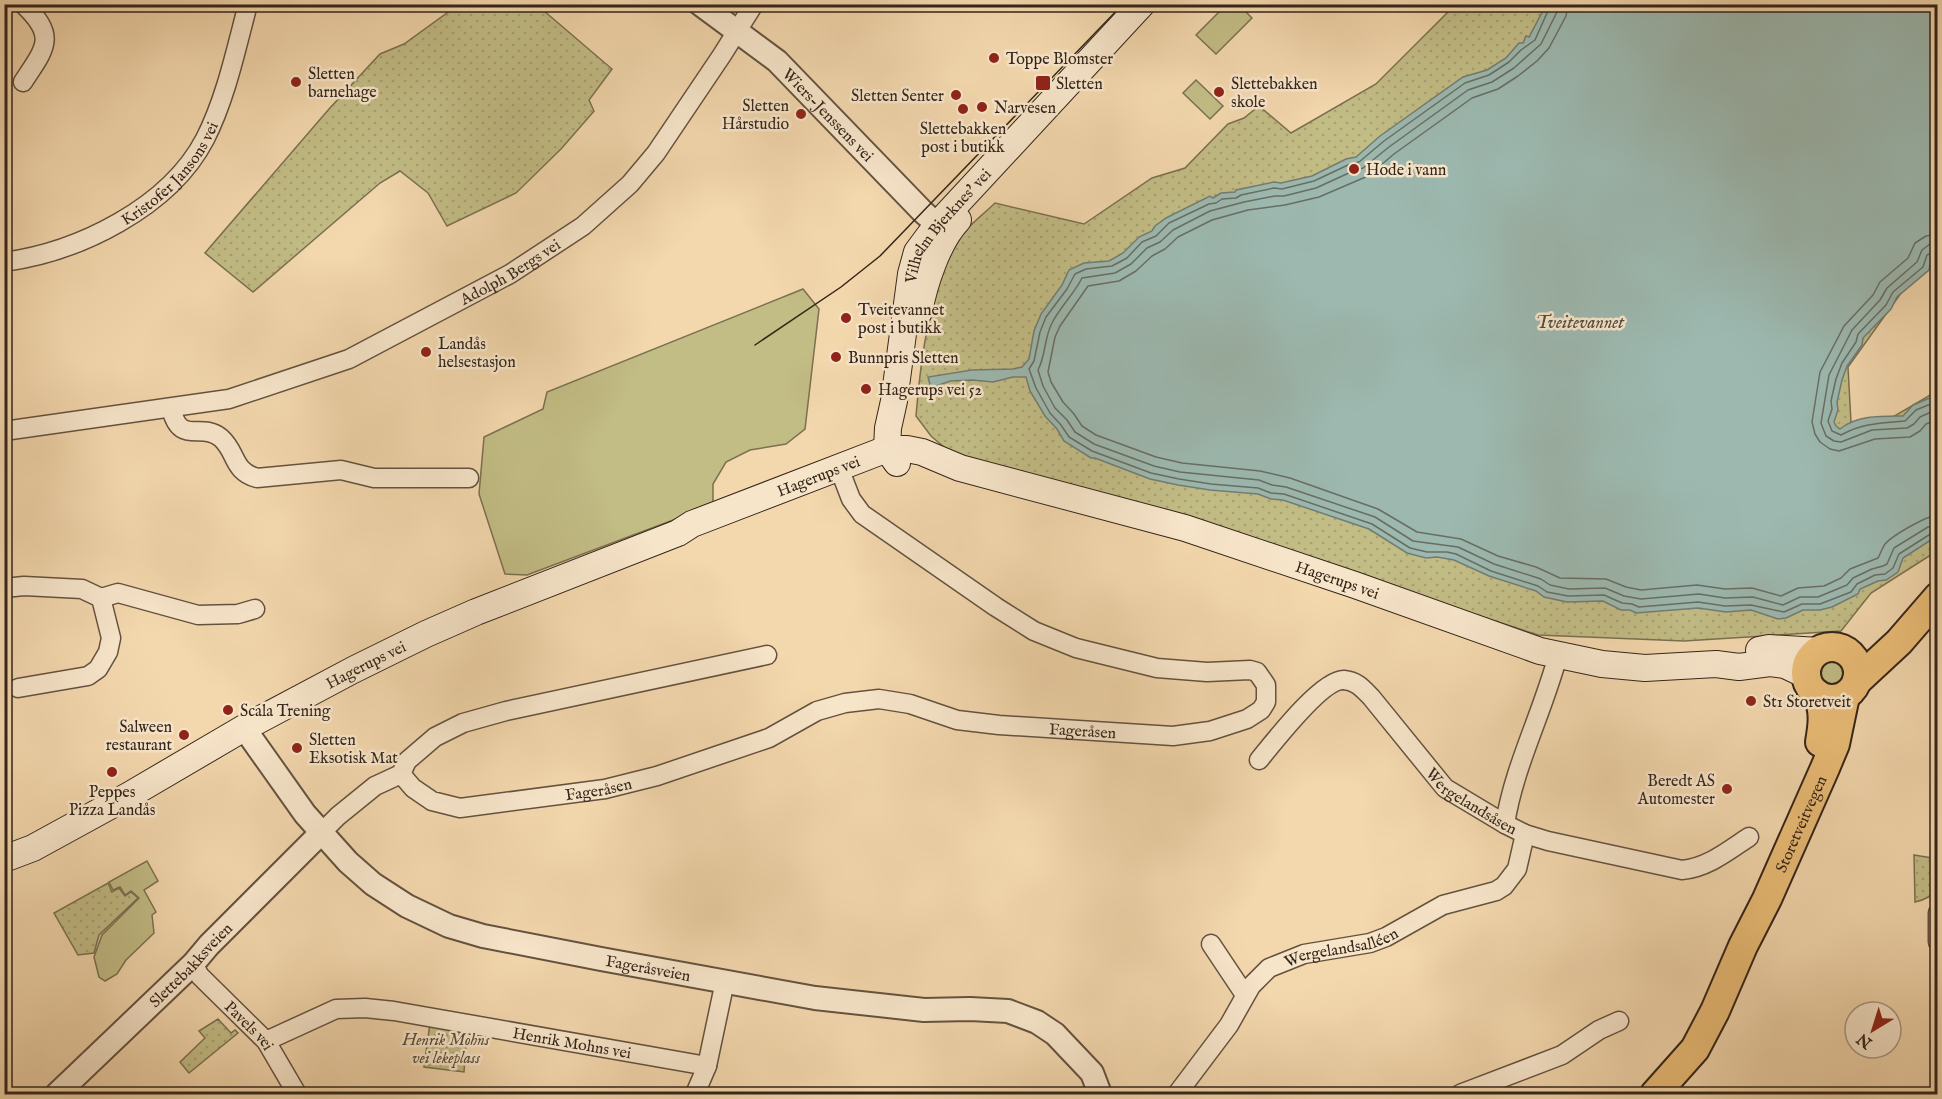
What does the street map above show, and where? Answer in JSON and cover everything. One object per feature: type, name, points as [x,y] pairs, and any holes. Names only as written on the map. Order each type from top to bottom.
[{"type":"main road","name":"Vilhelm Bjerknes' vei","points":[[898,455],[888,428],[911,274],[917,252],[942,230],[1016,140],[1142,4]]},
{"type":"main road","name":"Hagerups vei","points":[[4,859],[33,848],[244,728],[426,634],[476,612],[678,533],[693,524],[841,474],[872,470],[898,455],[960,468],[1185,528],[1355,585],[1496,636],[1558,655],[1602,664],[1645,668],[1716,664],[1739,667],[1770,663],[1820,667]]},
{"type":"main road","points":[[1820,667],[1830,699],[1851,688],[1899,642],[1938,597]]},
{"type":"main road","points":[[1820,667],[1890,638],[1915,622]]},
{"type":"main road","points":[[1820,667],[1852,658],[1858,673],[1851,688]]},
{"type":"main road","name":"Storetveitvegen","points":[[1743,946],[1756,903],[1820,745],[1823,721],[1820,667]]},
{"type":"main road","name":"Storetveitvegen","points":[[1655,1095],[1695,1049],[1715,1011],[1825,768],[1835,744],[1851,688]]},
{"type":"street","points":[[22,4],[35,16],[44,34],[45,47],[23,82]]},
{"type":"street","name":"Kristofer Jansons vei","points":[[4,262],[28,259],[52,252],[101,232],[138,210],[182,172],[195,156],[214,118],[248,4]]},
{"type":"street","name":"Wiers-Jenssens vei","points":[[700,4],[777,61],[942,230]]},
{"type":"street","name":"Adolph Bergs vei","points":[[4,431],[229,399],[349,359],[510,274],[583,226],[630,184],[656,153],[754,4]]},
{"type":"street","points":[[171,408],[178,426],[185,430],[220,437],[239,468],[257,478],[341,470],[374,478],[469,478]]},
{"type":"street","name":"Fageråsen","points":[[400,774],[413,788],[432,801],[460,808],[605,789],[657,776],[769,738],[817,711],[845,703],[879,699],[910,704],[957,720],[1173,736],[1210,731],[1247,719],[1261,710],[1266,702],[1266,685],[1257,672],[1250,670],[1206,672],[1158,668],[1076,648],[1034,631],[862,514],[851,499],[841,474]]},
{"type":"street","points":[[4,588],[24,586],[82,589],[101,598],[118,593],[198,615],[238,614],[255,609]]},
{"type":"street","points":[[18,688],[88,676],[98,669],[108,652],[111,638],[101,598]]},
{"type":"street","points":[[1505,824],[1510,800],[1558,655]]},
{"type":"street","points":[[321,833],[375,786],[400,774],[407,761],[435,737],[463,723],[506,711],[767,656]]},
{"type":"street","name":"Wergelandsåsen","points":[[1259,760],[1286,726],[1318,694],[1328,686],[1344,680],[1358,684],[1445,788],[1525,834],[1682,870],[1694,869],[1706,864],[1749,837]]},
{"type":"street","name":"Fageråsveien","points":[[244,728],[305,814],[348,862],[373,884],[407,906],[449,926],[483,936],[815,998],[886,1007],[1008,1011],[1037,1022],[1055,1034],[1092,1073],[1100,1095]]},
{"type":"street","name":"Slettebakksveien","points":[[57,1095],[193,963],[321,833]]},
{"type":"street","name":"Wergelandsalléen","points":[[1176,1095],[1229,1025],[1259,976],[1269,968],[1304,954],[1370,943],[1386,937],[1443,905],[1496,891],[1504,886],[1517,869],[1525,834]]},
{"type":"street","points":[[1938,913],[1938,942]]},
{"type":"street","points":[[1211,944],[1245,996]]},
{"type":"street","name":"Pavels vei","points":[[193,963],[200,976],[266,1041],[297,1095]]},
{"type":"street","points":[[696,1095],[707,1066],[725,981]]},
{"type":"street","name":"Henrik Mohns vei","points":[[266,1041],[336,1010],[365,1008],[707,1066]]},
{"type":"street","points":[[1460,1095],[1562,1055],[1599,1030],[1619,1021]]},
{"type":"green space","points":[[458,5],[537,5],[612,69],[589,100],[594,111],[561,149],[516,193],[447,226],[428,193],[400,171],[380,183],[253,292],[205,253],[329,109],[380,54],[404,44]]},
{"type":"green space","points":[[1226,5],[1239,5],[1252,18],[1216,54],[1196,35]]},
{"type":"green space","name":"Tveitevannet","points":[[1455,5],[1937,5],[1937,243],[1848,367],[1852,441],[1937,391],[1937,551],[1871,593],[1841,631],[1684,641],[1538,635],[1226,533],[951,453],[931,436],[916,416],[920,373],[939,281],[956,242],[995,203],[1084,224],[1152,178],[1185,168],[1228,124],[1244,118],[1259,106],[1291,133],[1376,84]]},
{"type":"green space","points":[[1196,80],[1223,106],[1210,119],[1183,93]]},
{"type":"green space","points":[[803,289],[819,309],[805,429],[786,444],[750,450],[726,462],[713,484],[713,505],[527,575],[505,574],[479,494],[484,437],[543,409],[547,392]]},
{"type":"green space","points":[[1832,660],[1841,664],[1845,673],[1841,682],[1832,686],[1823,682],[1819,673],[1823,664]]},
{"type":"green space","points":[[1914,855],[1938,859],[1937,887],[1930,896],[1915,902]]},
{"type":"green space","points":[[147,861],[158,881],[144,890],[156,912],[152,915],[154,933],[126,960],[117,974],[105,981],[99,977],[94,957],[102,935],[139,898],[131,891],[125,895],[120,887],[113,890],[109,882]]},
{"type":"green space","points":[[108,883],[112,892],[119,888],[125,896],[131,892],[138,898],[99,935],[94,953],[78,955],[54,913]]},
{"type":"green space","points":[[218,1019],[231,1033],[235,1030],[238,1033],[189,1073],[180,1062],[205,1038],[199,1031]]},
{"type":"green space","name":"Henrik Mohns vei lekeplass","points":[[430,1023],[467,1030],[464,1072],[424,1067]]},
{"type":"water","name":"Tveitevannet","points":[[1546,5],[1937,5],[1937,255],[1931,260],[1929,270],[1897,297],[1891,309],[1863,338],[1862,345],[1847,366],[1842,380],[1834,422],[1840,429],[1862,419],[1878,416],[1903,416],[1913,405],[1937,395],[1937,536],[1903,558],[1898,572],[1886,580],[1860,589],[1858,594],[1832,607],[1803,610],[1778,619],[1751,610],[1726,612],[1698,608],[1636,613],[1621,610],[1603,601],[1567,602],[1544,597],[1536,591],[1489,576],[1454,560],[1426,558],[1407,553],[1369,529],[1283,500],[1271,499],[1258,494],[1210,490],[1150,479],[1091,458],[1064,441],[1030,391],[1026,377],[1013,377],[993,382],[950,381],[931,388],[928,377],[972,370],[1022,367],[1029,359],[1034,331],[1041,314],[1062,285],[1069,270],[1084,263],[1109,261],[1123,253],[1139,237],[1152,231],[1166,218],[1210,196],[1213,198],[1221,193],[1312,176],[1346,159],[1356,157],[1380,136],[1463,77],[1487,70],[1506,58],[1519,43],[1523,43],[1526,36],[1529,37]]},
{"type":"tram line","points":[[755,345],[841,287],[880,256],[1123,4]]},
{"type":"place","name":"Toppe Blomster","points":[[994,58]]},
{"type":"place","name":"Sletten barnehage","points":[[296,82]]},
{"type":"place","name":"Sletten","points":[[1043,83]]},
{"type":"place","name":"Slettebakken skole","points":[[1219,92]]},
{"type":"place","name":"Sletten Senter","points":[[956,95]]},
{"type":"place","name":"Narvesen","points":[[982,107]]},
{"type":"place","name":"Slettebakken post i butikk","points":[[963,109]]},
{"type":"place","name":"Sletten Hårstudio","points":[[801,114]]},
{"type":"place","name":"Hode i vann","points":[[1354,169]]},
{"type":"place","name":"Tveitevannet post i butikk","points":[[846,318]]},
{"type":"place","name":"Landås helsestasjon","points":[[426,352]]},
{"type":"place","name":"Bunnpris Sletten","points":[[836,357]]},
{"type":"place","name":"Hagerups vei 52","points":[[866,389]]},
{"type":"place","name":"St1 Storetveit","points":[[1751,701]]},
{"type":"place","name":"Scala Trening","points":[[228,710]]},
{"type":"place","name":"Salween restaurant","points":[[184,735]]},
{"type":"place","name":"Sletten Eksotisk Mat","points":[[297,748]]},
{"type":"place","name":"Peppes Pizza Landås","points":[[112,772]]},
{"type":"place","name":"Beredt AS Automester","points":[[1727,789]]}]
